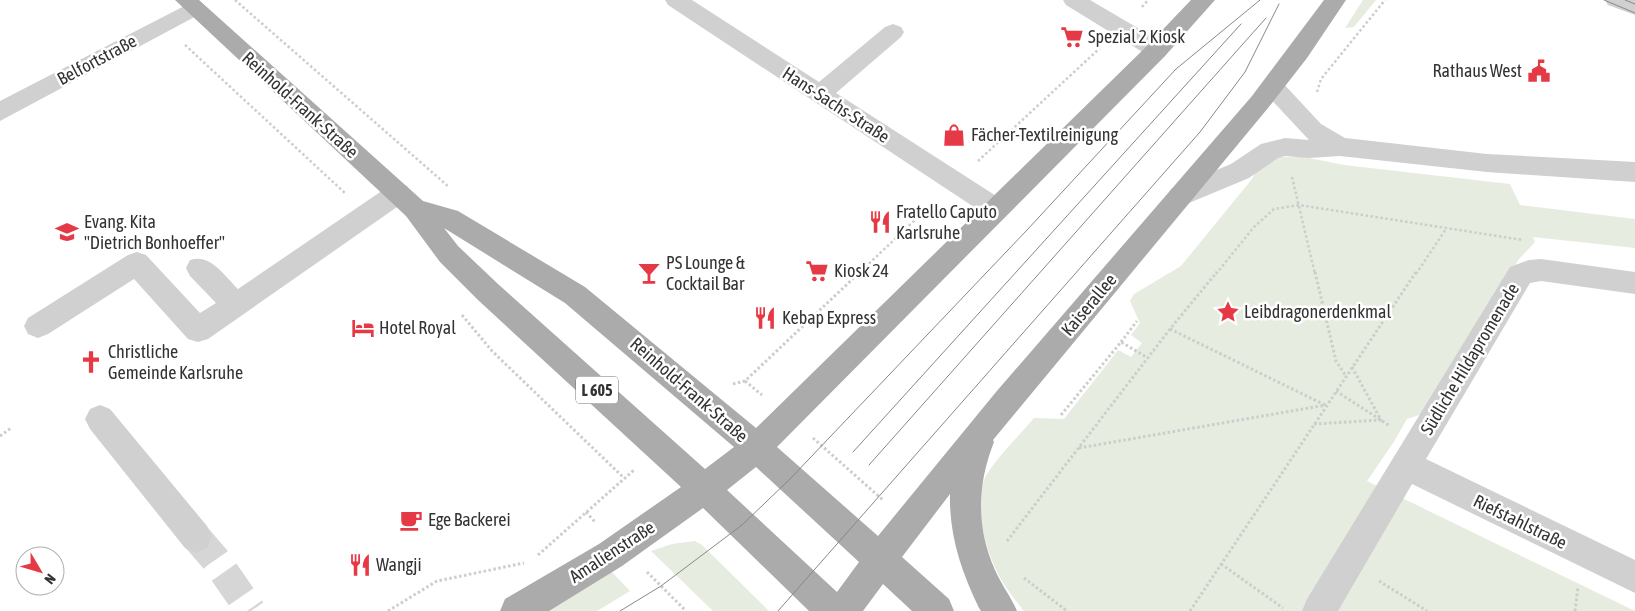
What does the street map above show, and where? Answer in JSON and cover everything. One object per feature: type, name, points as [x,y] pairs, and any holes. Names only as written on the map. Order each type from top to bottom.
[{"type":"main road","points":[[705,490],[756,448],[1157,50],[1204,0]]},
{"type":"main road","name":"Kaiserallee","points":[[843,611],[879,559],[983,429],[1273,87],[1335,0]]},
{"type":"main road","name":"Reinhold-Frank-Straße","points":[[190,4],[406,201],[449,254],[660,447],[833,611]]},
{"type":"main road","name":"Reinhold-Frank-Straße","points":[[406,201],[450,218],[575,295],[706,403],[937,611]]},
{"type":"main road","points":[[983,429],[968,471],[965,504],[968,528],[975,555],[982,576],[1000,611]]},
{"type":"main road","name":"Amalienstraße","points":[[517,611],[622,548],[705,490]]},
{"type":"street","name":"Hans-Sachs-Straße","points":[[676,0],[996,208]]},
{"type":"street","points":[[1074,0],[1157,50]]},
{"type":"street","points":[[1616,0],[1635,8]]},
{"type":"street","name":"Belfortstraße","points":[[0,112],[163,24],[190,4]]},
{"type":"street","points":[[820,94],[893,32]]},
{"type":"street","points":[[1273,87],[1312,130],[1340,147]]},
{"type":"street","points":[[1180,196],[1240,171],[1270,151],[1285,147],[1309,149],[1340,147],[1487,163],[1635,172]]},
{"type":"street","points":[[38,326],[137,263],[198,330],[368,214],[406,201]]},
{"type":"street","points":[[199,268],[236,305]]},
{"type":"street","name":"Südliche Hildapromenade","points":[[1319,611],[1520,275],[1529,271],[1541,270],[1635,283]]},
{"type":"street","points":[[100,420],[196,537]]},
{"type":"street","name":"Riefstahlstraße","points":[[1413,455],[1635,577]]},
{"type":"path","points":[[235,0],[456,192]]},
{"type":"path","points":[[1301,117],[1314,104],[1321,79],[1384,0]]},
{"type":"path","points":[[163,24],[368,214]]},
{"type":"path","points":[[1285,147],[1336,361],[1346,376]]},
{"type":"path","points":[[975,555],[1002,545],[1015,532],[1170,329],[1254,227],[1274,209],[1299,205],[1524,240]]},
{"type":"path","points":[[1190,611],[1326,405],[1446,229]]},
{"type":"path","points":[[461,314],[492,350],[624,478]]},
{"type":"path","points":[[1061,415],[1137,321]]},
{"type":"path","points":[[1170,329],[1326,405]]},
{"type":"path","points":[[1121,342],[1148,358]]},
{"type":"path","points":[[1352,367],[1381,420],[1413,455]]},
{"type":"path","points":[[706,403],[730,385],[745,381],[907,523]]},
{"type":"path","points":[[1336,391],[1381,420]]},
{"type":"path","points":[[1078,448],[1326,405]]},
{"type":"path","points":[[1314,424],[1381,420]]},
{"type":"path","points":[[0,436],[11,428]]},
{"type":"path","points":[[388,611],[437,581],[530,562],[660,447]]},
{"type":"path","points":[[1348,561],[1427,611]]},
{"type":"path","points":[[1221,564],[1288,611]]},
{"type":"path","points":[[1018,572],[1067,611]]},
{"type":"shaded area","points":[[1363,0],[1376,0],[1354,27],[1345,28]]},
{"type":"shaded area","points":[[1275,157],[1304,157],[1344,165],[1510,184],[1520,205],[1635,219],[1635,248],[1533,237],[1535,242],[1519,259],[1425,413],[1407,419],[1367,481],[1635,611],[1024,611],[1022,609],[996,570],[982,528],[980,499],[982,486],[987,474],[1034,418],[1064,419],[1118,350],[1131,357],[1142,343],[1131,335],[1140,323],[1130,301],[1134,294],[1181,266],[1252,179],[1258,167]]},
{"type":"shaded area","points":[[695,541],[702,545],[769,611],[713,611],[651,551],[672,544]]},
{"type":"shaded area","points":[[610,570],[630,591],[597,611],[546,611]]},
{"type":"tunnel","points":[[196,537],[215,559],[251,611]]},
{"type":"tram line","points":[[620,611],[661,586],[742,525],[790,479],[1027,230],[1176,69],[1260,0]]},
{"type":"tram line","points":[[1604,0],[1635,13]]},
{"type":"tram line","points":[[1625,0],[1635,4]]},
{"type":"tram line","points":[[778,611],[1200,132],[1245,72],[1279,4]]},
{"type":"tram line","points":[[869,465],[1266,18]]},
{"type":"tram line","points":[[853,452],[1241,24]]},
{"type":"place","name":"Spezial 2 Kiosk","points":[[1072,37]]},
{"type":"place","name":"Rathaus West","points":[[1539,71]]},
{"type":"place","name":"Fächer-Textilreinigung","points":[[954,135]]},
{"type":"place","name":"Fratello Caputo Karlsruhe","points":[[880,222]]},
{"type":"place","name":"Evang. Kita \"Dietrich Bonhoeffer\"","points":[[67,232]]},
{"type":"place","name":"Kiosk 24","points":[[817,271]]},
{"type":"place","name":"PS Lounge & Cocktail Bar","points":[[649,273]]},
{"type":"place","name":"Leibdragonerdenkmal","points":[[1228,312]]},
{"type":"place","name":"Kebap Express","points":[[765,318]]},
{"type":"place","name":"Hotel Royal","points":[[363,328]]},
{"type":"place","name":"Christliche Gemeinde Karlsruhe","points":[[91,362]]},
{"type":"place","name":"Ege Backerei","points":[[411,520]]},
{"type":"place","name":"Wangji","points":[[360,565]]}]
